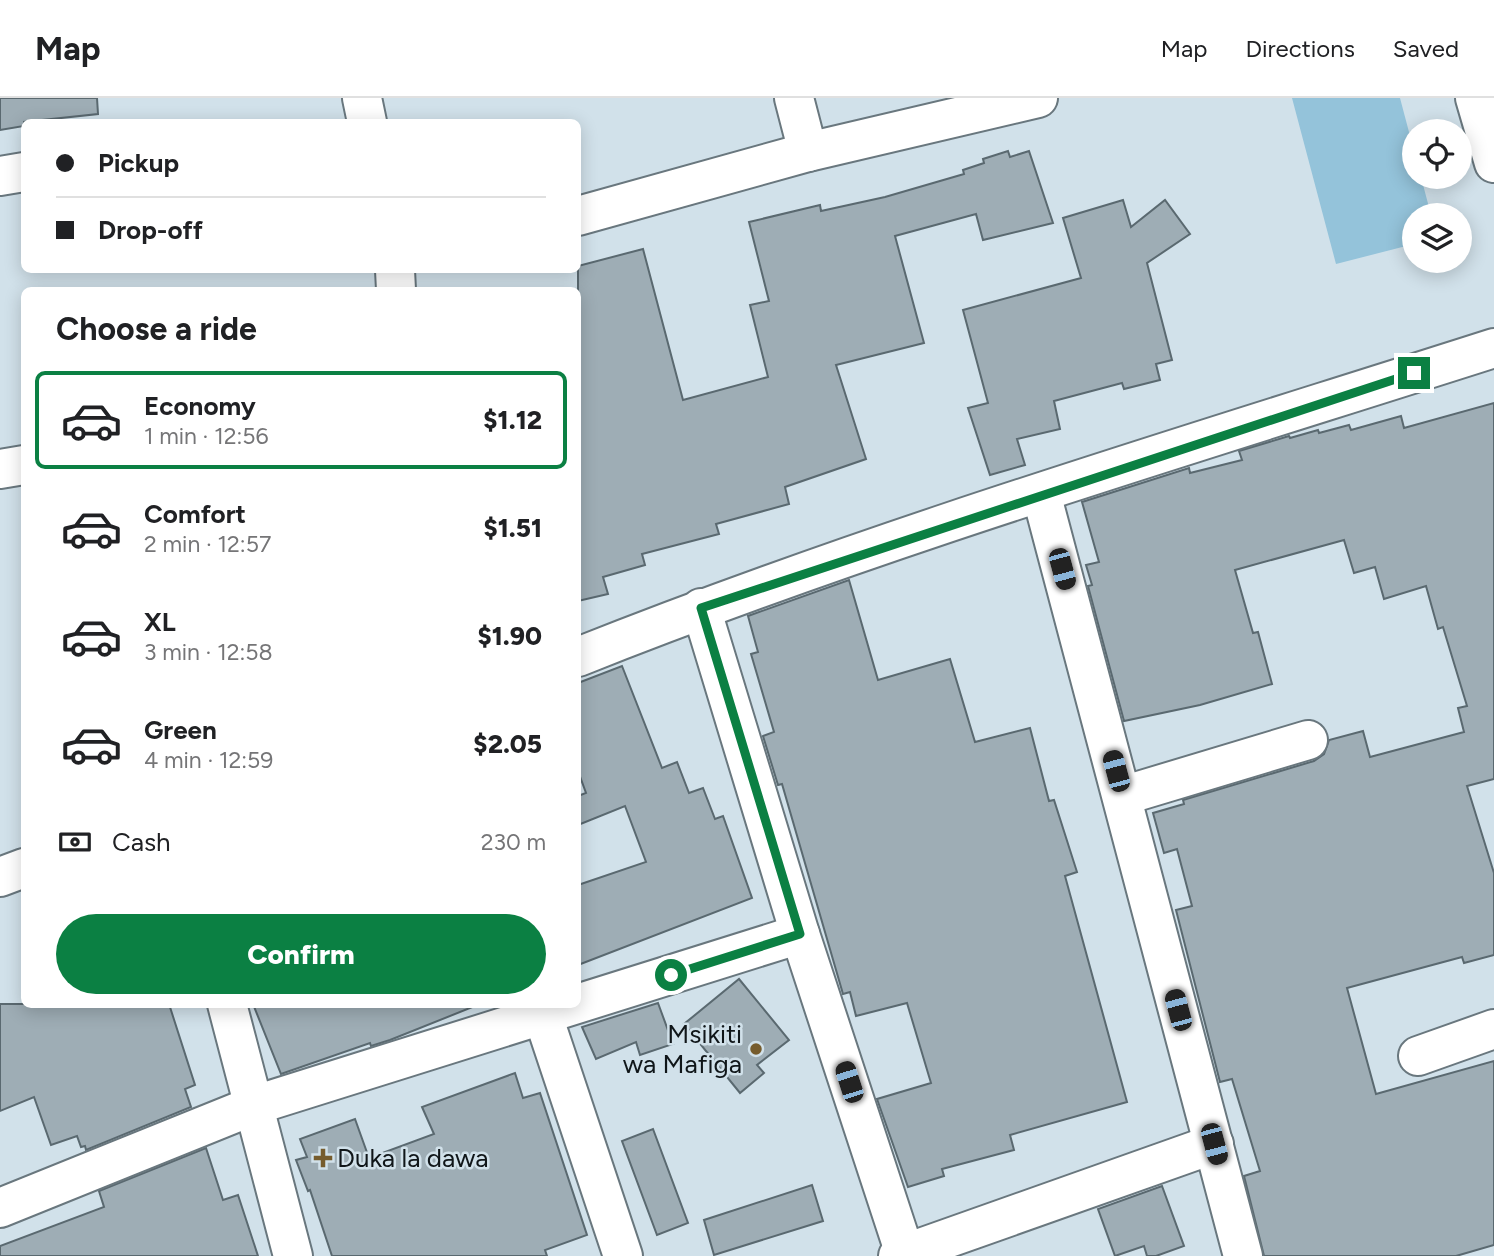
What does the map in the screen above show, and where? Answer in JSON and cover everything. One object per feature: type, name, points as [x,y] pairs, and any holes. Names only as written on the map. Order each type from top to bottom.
[{"type":"street","points":[[362,98],[366,119]]},
{"type":"street","points":[[794,98],[808,152]]},
{"type":"street","points":[[581,215],[808,152],[1038,98]]},
{"type":"street","points":[[1475,98],[1494,163]]},
{"type":"street","points":[[0,176],[21,172]]},
{"type":"street","points":[[581,656],[701,608],[1041,494],[1494,348]]},
{"type":"street","points":[[0,469],[21,465]]},
{"type":"street","points":[[1041,494],[1243,1256]]},
{"type":"street","points":[[701,608],[800,934],[902,1255],[1214,1144]]},
{"type":"street","points":[[1122,796],[1308,740]]},
{"type":"street","points":[[0,877],[21,869]]},
{"type":"street","points":[[581,1004],[800,934]]},
{"type":"street","points":[[228,1008],[293,1256]]},
{"type":"street","points":[[0,1208],[255,1105],[568,1008]]},
{"type":"street","points":[[543,1016],[623,1256]]},
{"type":"street","points":[[1418,1056],[1494,1029]]},
{"type":"shaded area","points":[[1292,98],[1400,98],[1406,119],[1402,119],[1402,189],[1424,189],[1428,203],[1402,203],[1402,247],[1336,264]]},
{"type":"building","points":[[0,98],[97,98],[98,114],[21,119],[21,126],[0,130]]},
{"type":"building","points":[[1008,151],[1010,157],[1029,151],[1053,223],[983,240],[976,214],[895,236],[924,343],[836,365],[866,459],[785,487],[789,504],[716,524],[719,534],[642,554],[645,565],[603,577],[608,594],[581,600],[581,287],[578,287],[578,273],[581,273],[581,265],[643,249],[683,400],[768,377],[750,305],[769,301],[749,222],[820,205],[821,211],[885,197],[964,174],[963,170],[984,163],[983,159]]},
{"type":"building","points":[[1123,200],[1131,227],[1165,200],[1190,234],[1147,263],[1172,360],[1156,364],[1160,380],[1124,389],[1122,383],[1054,401],[1060,429],[1017,439],[1025,465],[990,475],[968,408],[988,403],[963,310],[1081,278],[1063,218]]},
{"type":"building","points":[[1494,403],[1494,779],[1467,786],[1494,873],[1494,955],[1464,963],[1462,957],[1347,988],[1376,1094],[1494,1061],[1494,1245],[1456,1256],[1264,1256],[1244,1176],[1260,1171],[1232,1079],[1220,1082],[1176,910],[1192,906],[1177,849],[1164,853],[1153,813],[1184,804],[1183,800],[1314,761],[1324,754],[1329,740],[1363,731],[1370,757],[1464,732],[1458,708],[1467,706],[1443,627],[1438,629],[1426,586],[1384,599],[1375,567],[1354,573],[1344,540],[1235,570],[1253,633],[1258,632],[1272,684],[1200,705],[1124,721],[1088,586],[1092,585],[1086,565],[1099,562],[1082,502],[1189,468],[1190,473],[1242,460],[1239,451],[1289,436],[1290,438],[1318,430],[1319,433],[1349,425],[1351,430],[1401,416],[1404,428]]},
{"type":"building","points":[[849,580],[878,680],[950,659],[975,742],[1030,728],[1049,801],[1054,800],[1077,872],[1065,876],[1127,1102],[1010,1135],[1014,1150],[942,1169],[944,1176],[908,1187],[877,1099],[931,1083],[907,1003],[856,1016],[850,992],[843,994],[782,784],[778,785],[763,736],[774,732],[751,654],[758,652],[748,616]]},
{"type":"building","points":[[622,666],[662,768],[677,762],[689,793],[703,788],[715,819],[723,816],[752,898],[581,964],[581,884],[646,862],[625,806],[581,824],[581,795],[586,793],[581,779],[581,682]]},
{"type":"building","points":[[739,979],[789,1040],[757,1065],[764,1073],[740,1093],[684,1024]]},
{"type":"building","points":[[658,1003],[673,1044],[640,1055],[636,1042],[596,1059],[582,1027]]},
{"type":"building","points":[[0,1004],[21,1004],[21,1008],[170,1008],[195,1085],[185,1089],[191,1107],[86,1150],[85,1146],[81,1147],[77,1136],[51,1145],[34,1097],[0,1111]]},
{"type":"building","points":[[255,1008],[470,1008],[390,1040],[371,1046],[370,1043],[281,1074]]},
{"type":"building","points":[[515,1073],[523,1098],[540,1093],[587,1235],[545,1250],[547,1256],[332,1256],[310,1190],[308,1191],[296,1160],[307,1157],[300,1139],[355,1119],[369,1158],[434,1134],[422,1107]]},
{"type":"building","points":[[653,1129],[688,1223],[657,1235],[622,1141]]},
{"type":"building","points":[[206,1148],[223,1200],[238,1195],[258,1256],[0,1256],[0,1246],[104,1207],[99,1191]]},
{"type":"building","points":[[812,1185],[823,1221],[714,1255],[704,1220]]},
{"type":"building","points":[[1162,1186],[1184,1246],[1156,1256],[1147,1256],[1144,1246],[1115,1256],[1098,1209]]},
{"type":"place","name":"Msikiti wa Mafiga","points":[[756,1049]]},
{"type":"place","name":"Duka la dawa","points":[[323,1158]]},
{"type":"route","points":[[671,975],[800,934],[701,608],[1414,373]]}]
